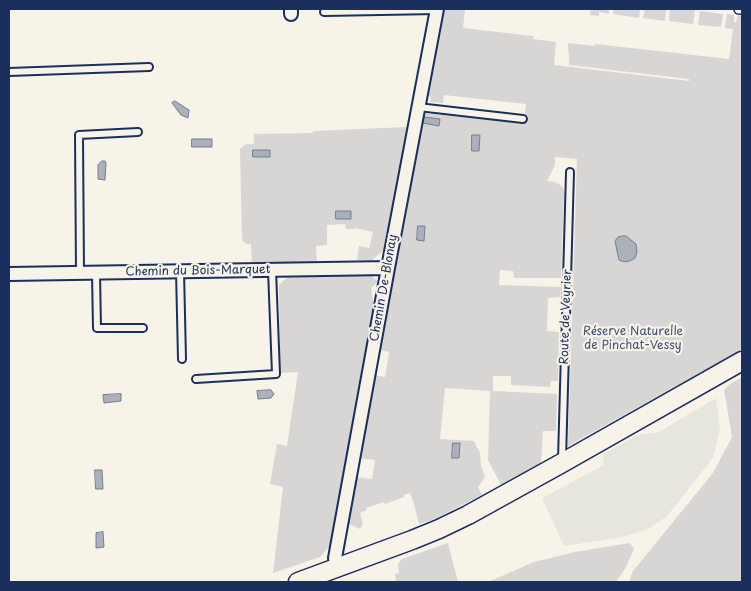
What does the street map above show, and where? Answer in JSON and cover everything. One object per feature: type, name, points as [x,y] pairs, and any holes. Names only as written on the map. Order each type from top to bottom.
[{"type":"main road","points":[[298,582],[438,529],[468,515],[742,361]]},
{"type":"street","name":"Chemin De-Blonay","points":[[338,568],[335,558],[437,10]]},
{"type":"street","name":"Chemin du Bois-Marquet","points":[[9,274],[388,268]]},
{"type":"lane","points":[[324,12],[437,10]]},
{"type":"lane","points":[[9,72],[149,67]]},
{"type":"lane","points":[[418,107],[523,119]]},
{"type":"lane","points":[[80,273],[79,135],[138,132]]},
{"type":"lane","name":"Route de Veyrier","points":[[562,463],[570,172]]},
{"type":"lane","points":[[196,379],[276,374],[272,270]]},
{"type":"lane","points":[[180,272],[182,359]]},
{"type":"lane","points":[[96,273],[98,328],[143,328]]},
{"type":"shaded area","points":[[175,101],[189,110],[188,118],[181,115],[172,103]]},
{"type":"shaded area","points":[[424,117],[440,119],[439,126],[423,123]]},
{"type":"shaded area","points":[[472,135],[480,135],[479,151],[472,151]]},
{"type":"shaded area","points":[[192,139],[212,139],[212,147],[192,147]]},
{"type":"shaded area","points":[[253,150],[270,150],[270,157],[253,157]]},
{"type":"shaded area","points":[[102,161],[106,163],[105,180],[98,179],[98,165]]},
{"type":"shaded area","points":[[336,211],[351,211],[351,219],[336,219]]},
{"type":"shaded area","points":[[418,226],[425,226],[424,241],[417,240]]},
{"type":"shaded area","points":[[626,236],[636,244],[637,252],[635,258],[625,262],[619,260],[615,241],[618,237]]},
{"type":"shaded area","points":[[271,390],[274,394],[271,398],[258,399],[257,391]]},
{"type":"shaded area","points":[[121,394],[121,401],[104,403],[103,395]]},
{"type":"shaded area","points":[[716,398],[720,429],[713,458],[667,516],[650,528],[623,537],[564,546],[542,498],[604,465],[603,454],[638,435],[659,432]]},
{"type":"shaded area","points":[[453,443],[460,443],[459,458],[452,458]]},
{"type":"shaded area","points":[[95,470],[102,470],[103,489],[96,489]]},
{"type":"shaded area","points":[[103,532],[104,547],[96,548],[96,533]]},
{"type":"green space","name":"Réserve Naturelle de Pinchat-Vessy","points":[[441,9],[465,9],[463,28],[533,36],[533,39],[556,42],[554,65],[689,81],[689,79],[569,65],[568,43],[595,46],[595,44],[729,59],[733,29],[725,28],[727,14],[734,15],[734,22],[736,23],[738,15],[742,16],[742,349],[568,446],[577,159],[555,157],[555,165],[547,181],[559,184],[564,190],[561,278],[514,278],[513,271],[500,270],[499,285],[561,287],[560,297],[548,298],[547,331],[559,332],[558,381],[551,381],[550,387],[511,385],[511,376],[493,376],[493,391],[557,394],[556,431],[543,431],[541,463],[501,485],[488,460],[490,391],[445,388],[440,439],[474,441],[480,453],[481,466],[485,477],[478,487],[482,495],[432,520],[419,524],[410,493],[385,504],[384,502],[366,508],[367,510],[360,513],[363,524],[360,529],[347,523],[356,477],[372,479],[375,460],[359,458],[374,375],[385,377],[389,352],[379,350],[422,113],[524,123],[526,104],[444,95],[443,103],[430,102],[431,97],[426,96]]},
{"type":"green space","points":[[591,9],[609,9],[609,14],[599,12],[599,16],[590,15]]},
{"type":"green space","points":[[614,9],[640,9],[639,18],[613,14]]},
{"type":"green space","points":[[645,9],[666,9],[665,21],[643,18]]},
{"type":"green space","points":[[670,9],[695,10],[693,24],[669,21]]},
{"type":"green space","points":[[700,11],[723,14],[721,27],[698,25]]},
{"type":"green space","points":[[407,127],[384,250],[372,260],[357,260],[359,246],[369,248],[373,232],[354,228],[346,229],[345,224],[327,225],[327,245],[316,246],[317,262],[252,262],[251,244],[246,244],[242,240],[240,149],[246,144],[254,144],[254,134],[312,133],[313,131]]},
{"type":"green space","points":[[370,274],[378,282],[371,288],[374,306],[331,545],[320,557],[273,573],[283,487],[270,484],[277,444],[287,446],[298,372],[280,373],[279,285],[290,275]]},
{"type":"green space","points":[[742,377],[742,582],[629,582],[633,571],[713,473],[732,437],[724,390]]},
{"type":"green space","points":[[448,543],[458,582],[396,582],[395,574],[399,573],[398,564],[402,559]]},
{"type":"green space","points":[[630,543],[634,549],[625,569],[616,582],[488,582],[534,562],[575,552]]}]
